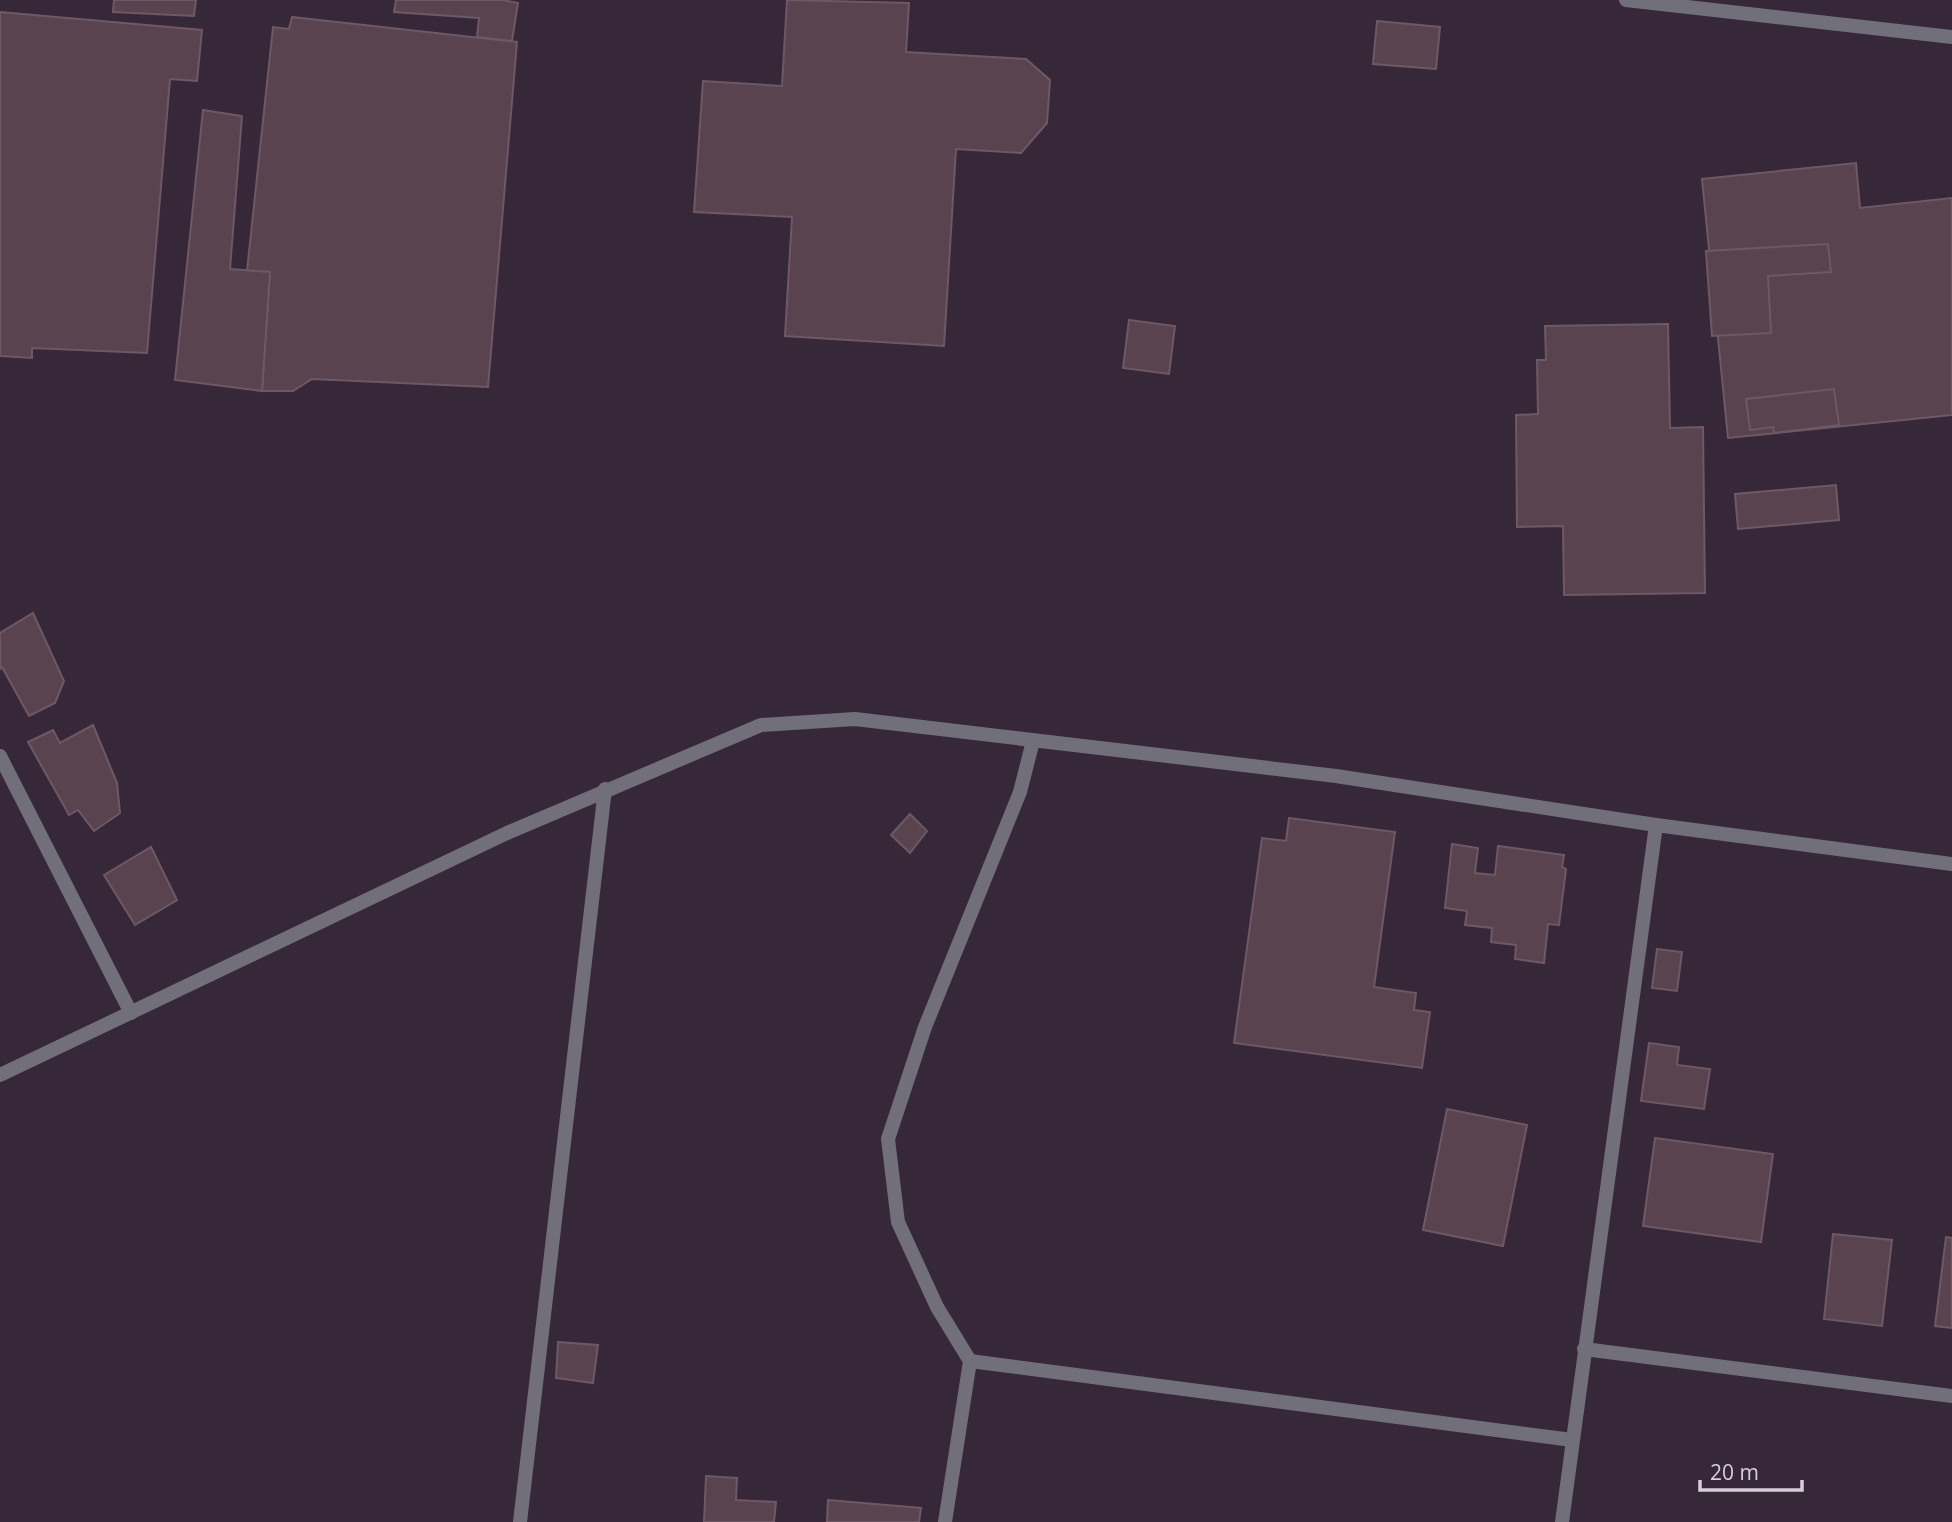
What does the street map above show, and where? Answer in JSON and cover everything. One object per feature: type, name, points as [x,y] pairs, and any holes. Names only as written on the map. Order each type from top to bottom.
[{"type":"street","points":[[1626,0],[1952,37]]},
{"type":"street","points":[[0,1075],[605,789],[761,725],[855,719],[1336,776],[1656,825],[1952,864]]},
{"type":"street","points":[[945,1522],[970,1361],[937,1307],[898,1222],[888,1139],[925,1027],[1020,792],[1033,741]]},
{"type":"street","points":[[0,756],[131,1013]]},
{"type":"street","points":[[520,1522],[605,789]]},
{"type":"street","points":[[1562,1522],[1656,825]]},
{"type":"street","points":[[1584,1349],[1952,1396]]},
{"type":"street","points":[[970,1361],[1572,1440]]},
{"type":"building","points":[[114,0],[196,0],[194,16],[113,12]]},
{"type":"building","points":[[396,0],[503,0],[518,3],[512,41],[477,37],[479,18],[394,12]]},
{"type":"building","points":[[787,0],[909,3],[906,52],[1026,59],[1050,80],[1047,123],[1021,153],[956,149],[944,346],[785,336],[792,217],[694,212],[703,81],[782,86]]},
{"type":"building","points":[[0,12],[202,30],[197,81],[170,79],[147,353],[32,348],[32,358],[0,356]]},
{"type":"building","points":[[292,17],[517,42],[488,387],[312,379],[293,391],[262,391],[270,272],[247,271],[273,27],[289,29]]},
{"type":"building","points":[[1377,21],[1440,27],[1436,69],[1373,64]]},
{"type":"building","points":[[203,110],[242,116],[230,269],[270,272],[262,391],[175,380]]},
{"type":"building","points":[[1856,163],[1860,208],[1952,198],[1952,415],[1728,438],[1702,179]]},
{"type":"building","points":[[1828,244],[1831,272],[1768,276],[1771,333],[1712,336],[1706,251]]},
{"type":"building","points":[[1129,320],[1175,326],[1169,374],[1123,368]]},
{"type":"building","points":[[1668,324],[1670,428],[1703,427],[1705,593],[1564,595],[1563,526],[1517,527],[1516,415],[1538,414],[1537,360],[1546,360],[1545,326]]},
{"type":"building","points":[[1834,389],[1839,425],[1774,433],[1773,427],[1750,430],[1746,399]]},
{"type":"building","points":[[1836,485],[1839,520],[1738,529],[1735,494]]},
{"type":"building","points":[[33,613],[64,681],[55,703],[29,716],[2,667],[0,669],[0,633]]},
{"type":"building","points":[[93,725],[117,783],[120,813],[94,831],[78,810],[69,815],[28,742],[53,730],[60,743]]},
{"type":"building","points":[[910,814],[927,831],[910,853],[891,835]]},
{"type":"building","points":[[1289,818],[1395,832],[1374,987],[1416,993],[1414,1010],[1430,1012],[1422,1068],[1234,1043],[1262,838],[1286,841]]},
{"type":"building","points":[[1452,844],[1478,848],[1475,873],[1495,875],[1498,846],[1564,855],[1562,867],[1566,869],[1559,925],[1548,924],[1544,963],[1515,959],[1516,945],[1491,942],[1492,928],[1465,925],[1467,911],[1445,908]]},
{"type":"building","points":[[151,847],[177,900],[135,925],[104,875]]},
{"type":"building","points":[[1657,949],[1682,952],[1677,991],[1652,988]]},
{"type":"building","points":[[1649,1043],[1679,1047],[1677,1065],[1710,1069],[1704,1109],[1641,1101]]},
{"type":"building","points":[[1447,1109],[1527,1125],[1503,1246],[1423,1230]]},
{"type":"building","points":[[1655,1138],[1773,1154],[1761,1242],[1643,1226]]},
{"type":"building","points":[[1833,1234],[1892,1240],[1882,1326],[1824,1319]]},
{"type":"building","points":[[1946,1237],[1952,1238],[1952,1328],[1935,1326]]},
{"type":"building","points":[[558,1342],[598,1345],[593,1383],[556,1378]]},
{"type":"building","points":[[706,1476],[737,1478],[736,1500],[776,1502],[774,1522],[704,1522]]},
{"type":"building","points":[[828,1500],[921,1508],[919,1522],[827,1522]]}]
